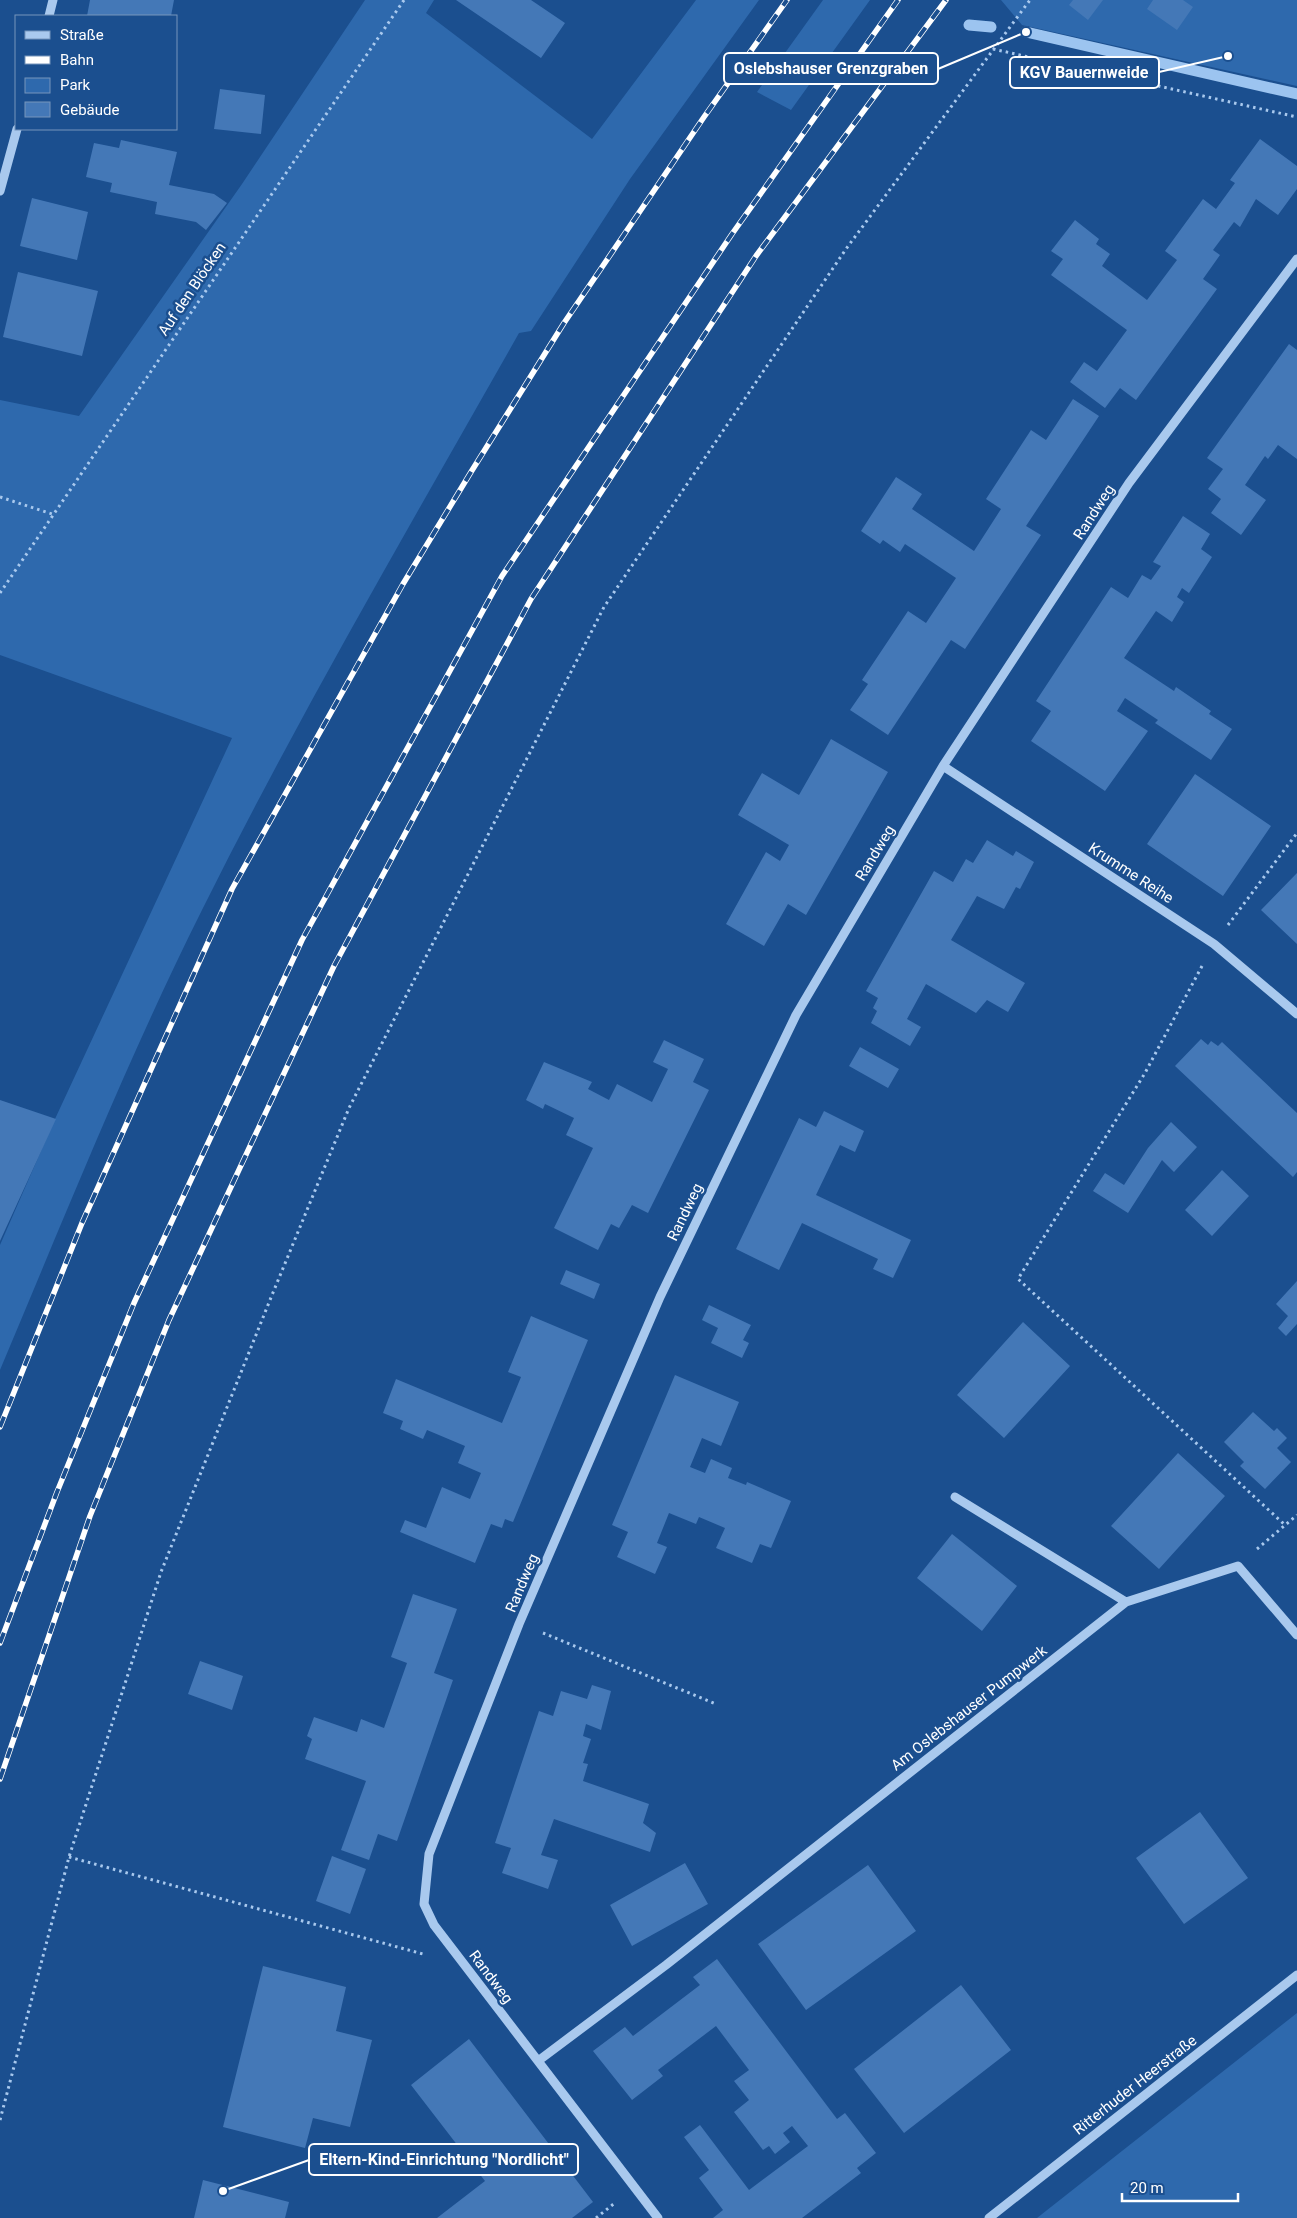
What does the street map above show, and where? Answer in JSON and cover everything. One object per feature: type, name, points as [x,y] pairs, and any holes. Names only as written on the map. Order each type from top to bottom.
[{"type":"street","points":[[49,15],[53,0]]},
{"type":"street","points":[[0,191],[17,130]]},
{"type":"street","name":"Randweg","points":[[658,2218],[434,1924],[424,1904],[430,1854],[519,1624],[660,1297],[796,1014],[943,766],[1129,483],[1297,259]]},
{"type":"street","name":"Krumme Reihe","points":[[943,766],[1214,944],[1297,1014]]},
{"type":"street","points":[[955,1497],[1126,1602]]},
{"type":"street","points":[[1238,1566],[1297,1635]]},
{"type":"street","name":"Am Oslebshauser Pumpwerk","points":[[538,2061],[666,1965],[1126,1602],[1238,1566]]},
{"type":"street","name":"Ritterhuder Heerstraße","points":[[990,2218],[1297,1974]]},
{"type":"path","name":"Auf den Blöcken","points":[[0,592],[404,0]]},
{"type":"path","points":[[0,2120],[69,1857],[161,1572],[272,1294],[349,1108],[604,607],[846,249],[1030,0]]},
{"type":"path","points":[[993,50],[1297,117]]},
{"type":"path","points":[[0,497],[52,514]]},
{"type":"path","points":[[1285,1525],[1018,1279],[1145,1073],[1214,944],[1297,834]]},
{"type":"path","points":[[1238,1566],[1297,1515]]},
{"type":"path","points":[[519,1624],[716,1704]]},
{"type":"path","points":[[69,1857],[465,1965]]},
{"type":"green space","points":[[365,0],[434,0],[426,13],[592,139],[696,0],[759,0],[630,179],[531,331],[519,333],[317,691],[239,836],[174,967],[97,1138],[0,1370],[0,1245],[55,1119],[232,738],[0,655],[0,400],[79,416],[242,184]]},
{"type":"green space","points":[[823,0],[870,0],[791,110],[757,92]]},
{"type":"green space","points":[[1001,0],[1297,0],[1297,86],[1022,25]]},
{"type":"green space","points":[[1297,2013],[1297,2218],[1037,2218]]},
{"type":"building","points":[[90,0],[174,0],[171,15],[87,15]]},
{"type":"building","points":[[456,0],[531,0],[565,23],[541,58]]},
{"type":"building","points":[[1073,0],[1103,0],[1088,20],[1069,5]]},
{"type":"building","points":[[1153,0],[1183,0],[1193,7],[1177,30],[1147,9]]},
{"type":"building","points":[[220,89],[265,95],[261,134],[214,129]]},
{"type":"building","points":[[1260,139],[1297,166],[1297,189],[1278,215],[1256,199],[1240,227],[1234,222],[1213,250],[1220,255],[1203,279],[1217,289],[1136,400],[1120,388],[1105,408],[1070,382],[1084,362],[1097,371],[1127,330],[1051,275],[1063,259],[1051,251],[1075,220],[1099,239],[1096,244],[1110,254],[1102,266],[1147,300],[1177,260],[1165,251],[1203,199],[1216,209],[1235,183],[1230,180]]},
{"type":"building","points":[[121,140],[177,152],[169,185],[214,194],[227,203],[206,230],[196,222],[155,214],[157,202],[110,192],[112,183],[86,177],[94,143],[119,148]]},
{"type":"building","points":[[32,198],[88,212],[77,260],[20,246]]},
{"type":"building","points":[[18,272],[98,291],[82,356],[3,337]]},
{"type":"building","points":[[1289,344],[1297,350],[1297,459],[1278,445],[1268,459],[1265,456],[1245,485],[1266,500],[1241,535],[1211,513],[1221,499],[1208,489],[1223,469],[1207,458]]},
{"type":"building","points":[[1073,399],[1099,416],[1026,526],[1041,535],[965,649],[951,640],[888,735],[850,710],[868,684],[862,680],[908,611],[926,623],[956,578],[905,544],[900,552],[883,540],[880,544],[861,531],[896,477],[922,494],[912,509],[974,551],[1001,509],[986,499],[1031,430],[1046,440]]},
{"type":"building","points":[[1183,516],[1210,534],[1201,549],[1212,557],[1189,593],[1182,588],[1177,597],[1184,602],[1172,622],[1156,611],[1124,658],[1174,691],[1176,687],[1211,711],[1209,714],[1232,729],[1211,760],[1155,723],[1158,720],[1125,698],[1117,711],[1148,731],[1105,791],[1031,741],[1051,711],[1036,701],[1111,587],[1128,598],[1142,575],[1151,580],[1161,566],[1153,562]]},
{"type":"building","points":[[831,739],[888,772],[806,915],[788,904],[764,946],[726,924],[766,852],[780,861],[789,845],[738,815],[762,773],[799,795]]},
{"type":"building","points":[[1195,774],[1271,826],[1223,896],[1147,844]]},
{"type":"building","points":[[987,840],[1013,856],[1016,851],[1034,862],[1020,889],[1016,887],[1004,909],[977,896],[951,940],[1025,983],[1008,1012],[987,1000],[976,1013],[926,984],[907,1019],[921,1027],[910,1046],[871,1023],[877,1011],[873,1008],[878,998],[866,991],[934,871],[953,882],[966,859],[973,863]]},
{"type":"building","points":[[1297,873],[1297,944],[1261,910]]},
{"type":"building","points":[[1201,1039],[1208,1045],[1211,1041],[1218,1046],[1222,1042],[1297,1113],[1297,1172],[1293,1177],[1175,1066]]},
{"type":"building","points":[[664,1040],[704,1059],[693,1082],[709,1090],[648,1213],[632,1205],[619,1228],[611,1224],[598,1250],[554,1228],[593,1148],[566,1135],[574,1118],[545,1104],[543,1109],[526,1100],[544,1062],[592,1082],[588,1089],[609,1100],[617,1084],[652,1102],[668,1069],[653,1062]]},
{"type":"building","points":[[860,1047],[899,1069],[888,1088],[849,1066]]},
{"type":"building","points":[[0,1100],[56,1119],[0,1241]]},
{"type":"building","points":[[824,1111],[864,1131],[855,1152],[840,1145],[816,1195],[911,1240],[893,1278],[873,1269],[878,1259],[802,1223],[779,1270],[736,1249],[799,1118],[816,1127]]},
{"type":"building","points":[[1171,1122],[1197,1147],[1174,1172],[1162,1160],[1128,1213],[1093,1191],[1105,1173],[1124,1185],[1148,1148]]},
{"type":"building","points":[[1222,1170],[1249,1196],[1212,1236],[1185,1210]]},
{"type":"building","points":[[566,1270],[600,1284],[594,1299],[560,1284]]},
{"type":"building","points":[[1297,1281],[1297,1324],[1286,1336],[1278,1328],[1288,1316],[1276,1304]]},
{"type":"building","points":[[709,1305],[751,1325],[743,1340],[749,1343],[742,1358],[711,1343],[718,1328],[702,1320]]},
{"type":"building","points":[[531,1316],[588,1340],[513,1522],[505,1519],[502,1528],[491,1524],[475,1563],[400,1532],[405,1520],[426,1528],[442,1487],[470,1499],[481,1473],[458,1463],[465,1446],[427,1430],[423,1439],[400,1429],[403,1421],[383,1413],[396,1379],[502,1423],[521,1377],[508,1372]]},
{"type":"building","points":[[1023,1322],[1070,1366],[1004,1438],[957,1395]]},
{"type":"building","points":[[675,1375],[739,1402],[721,1446],[702,1438],[690,1467],[705,1473],[711,1459],[732,1468],[728,1478],[746,1485],[747,1482],[791,1501],[771,1548],[760,1544],[752,1563],[716,1548],[725,1528],[699,1517],[696,1524],[669,1513],[657,1543],[667,1547],[655,1574],[617,1557],[628,1532],[612,1525]]},
{"type":"building","points":[[1253,1412],[1274,1431],[1277,1428],[1287,1438],[1277,1448],[1291,1462],[1265,1489],[1240,1466],[1244,1462],[1224,1442]]},
{"type":"building","points":[[1178,1453],[1225,1496],[1159,1569],[1111,1526]]},
{"type":"building","points":[[952,1534],[1017,1586],[982,1631],[917,1578]]},
{"type":"building","points":[[413,1594],[457,1609],[434,1673],[453,1680],[397,1841],[378,1834],[369,1860],[341,1850],[366,1781],[305,1759],[312,1739],[307,1736],[314,1717],[357,1732],[361,1719],[384,1728],[407,1663],[391,1657]]},
{"type":"building","points":[[200,1661],[243,1676],[232,1710],[188,1694]]},
{"type":"building","points":[[592,1685],[611,1691],[601,1730],[586,1724],[583,1736],[591,1739],[583,1763],[588,1764],[583,1781],[649,1804],[643,1823],[656,1833],[650,1852],[554,1819],[541,1855],[558,1860],[548,1889],[502,1873],[511,1848],[495,1843],[539,1711],[553,1716],[561,1691],[587,1699]]},
{"type":"building","points":[[1200,1812],[1248,1878],[1184,1924],[1136,1858]]},
{"type":"building","points":[[332,1856],[366,1869],[350,1914],[316,1901]]},
{"type":"building","points":[[685,1863],[708,1904],[632,1946],[610,1905]]},
{"type":"building","points":[[868,1865],[916,1931],[806,2010],[758,1944]]},
{"type":"building","points":[[717,1959],[837,2119],[845,2113],[876,2153],[857,2168],[861,2173],[802,2218],[713,2218],[723,2210],[699,2178],[709,2170],[684,2137],[700,2125],[749,2190],[808,2146],[792,2126],[783,2133],[790,2142],[775,2154],[769,2146],[763,2150],[734,2112],[749,2100],[734,2081],[749,2070],[716,2026],[658,2070],[663,2076],[632,2100],[593,2051],[625,2027],[633,2036],[700,1985],[693,1977]]},
{"type":"building","points":[[263,1966],[346,1987],[336,2031],[372,2040],[350,2127],[313,2118],[305,2148],[223,2127]]},
{"type":"building","points":[[961,1985],[1011,2050],[904,2133],[854,2069]]},
{"type":"building","points":[[469,2039],[593,2202],[572,2218],[437,2218],[485,2181],[411,2085]]},
{"type":"building","points":[[203,2180],[289,2202],[285,2218],[194,2218]]},
{"type":"waterway","points":[[969,25],[991,27]]},
{"type":"waterway","points":[[1026,32],[1297,94]]},
{"type":"railway","points":[[0,1427],[82,1223],[232,889],[403,584],[564,323],[704,117],[787,0]]},
{"type":"railway","points":[[0,1643],[57,1492],[134,1303],[302,940],[502,576],[732,234],[898,0]]},
{"type":"railway","points":[[0,1779],[90,1516],[169,1320],[334,966],[531,599],[756,256],[946,0]]},
{"type":"place","name":"Oslebshauser Grenzgraben","points":[[1026,32]]},
{"type":"place","name":"KGV Bauernweide","points":[[1228,56]]},
{"type":"place","name":"Eltern-Kind-Einrichtung \"Nordlicht\"","points":[[223,2191]]}]
